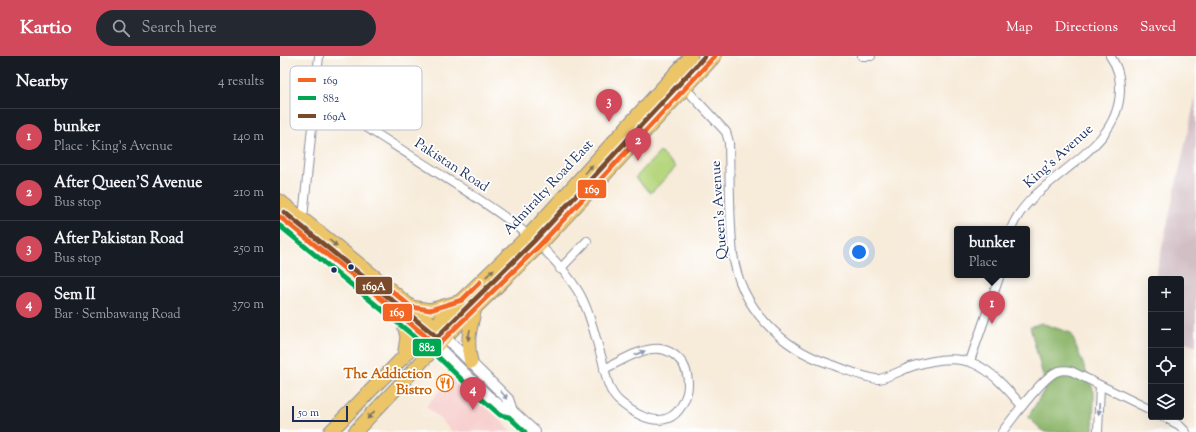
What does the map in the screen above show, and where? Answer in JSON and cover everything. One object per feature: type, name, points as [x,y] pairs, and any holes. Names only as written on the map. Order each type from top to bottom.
[{"type":"main road","name":"Admiralty Road East","points":[[330,432],[424,335],[528,236],[691,56]]},
{"type":"main road","points":[[355,432],[441,341],[540,246],[715,56]]},
{"type":"main road","points":[[280,201],[299,224],[407,311],[434,326],[441,341]]},
{"type":"main road","points":[[280,218],[299,224]]},
{"type":"main road","points":[[407,311],[430,310],[462,300]]},
{"type":"main road","points":[[471,362],[467,347],[475,308]]},
{"type":"main road","points":[[407,311],[424,335],[441,341]]},
{"type":"main road","points":[[404,357],[407,337],[407,311]]},
{"type":"street","points":[[318,66],[319,56]]},
{"type":"street","points":[[862,56],[871,56]]},
{"type":"street","name":"King's Avenue","points":[[1013,226],[1022,208],[1077,160],[1111,126],[1120,105],[1120,83],[1118,71],[1110,56]]},
{"type":"street","name":"Queen's Avenue","points":[[674,76],[726,132],[729,142],[733,255],[741,282],[754,308],[767,326],[796,349],[817,360],[880,379],[926,362],[953,359],[970,361]]},
{"type":"street","points":[[299,224],[311,130]]},
{"type":"street","name":"Pakistan Road","points":[[372,130],[492,208],[540,246],[578,291],[590,319],[604,369]]},
{"type":"street","points":[[560,269],[587,241]]},
{"type":"street","points":[[999,278],[970,361],[988,370],[1022,406]]},
{"type":"street","points":[[441,341],[471,362],[508,399],[512,411]]},
{"type":"street","points":[[441,341],[493,400],[504,409],[512,411],[535,432]]},
{"type":"street","points":[[658,348],[669,351],[677,357],[685,368],[688,391],[679,410],[670,420],[652,421],[636,414],[618,400],[611,391],[604,369],[648,349],[658,348]]},
{"type":"street","points":[[1002,432],[1022,406],[1054,373],[1061,370],[1072,371],[1148,409]]},
{"type":"street","points":[[1098,432],[1100,386]]},
{"type":"street","points":[[1170,420],[1179,425],[1186,432]]},
{"type":"shaded area","points":[[1196,95],[1196,346],[1184,341],[1184,276],[1156,276]]},
{"type":"shaded area","points":[[454,375],[512,432],[453,432],[426,406]]},
{"type":"green space","points":[[660,152],[676,167],[651,193],[635,178]]},
{"type":"green space","points":[[1041,323],[1071,333],[1094,392],[1093,432],[1044,432],[1028,417],[1046,387],[1030,327]]},
{"type":"transit line","name":"169A","points":[[284,212],[437,337],[534,241],[705,56]]},
{"type":"transit line","name":"169","points":[[280,217],[365,285],[437,346],[539,246],[715,56]]},
{"type":"transit line","name":"882","points":[[280,226],[432,351],[500,415],[509,417],[525,432]]},
{"type":"transit line","name":"169","points":[[392,291],[411,307],[430,310],[462,300],[480,282]]},
{"type":"place","name":"After Pakistan Road","points":[[609,122]]},
{"type":"place","name":"After Queen'S Avenue","points":[[638,161]]},
{"type":"place","name":"bunker","points":[[992,324]]},
{"type":"place","name":"The Addiction Bistro","points":[[445,383]]},
{"type":"place","name":"Sem II","points":[[473,410]]}]
